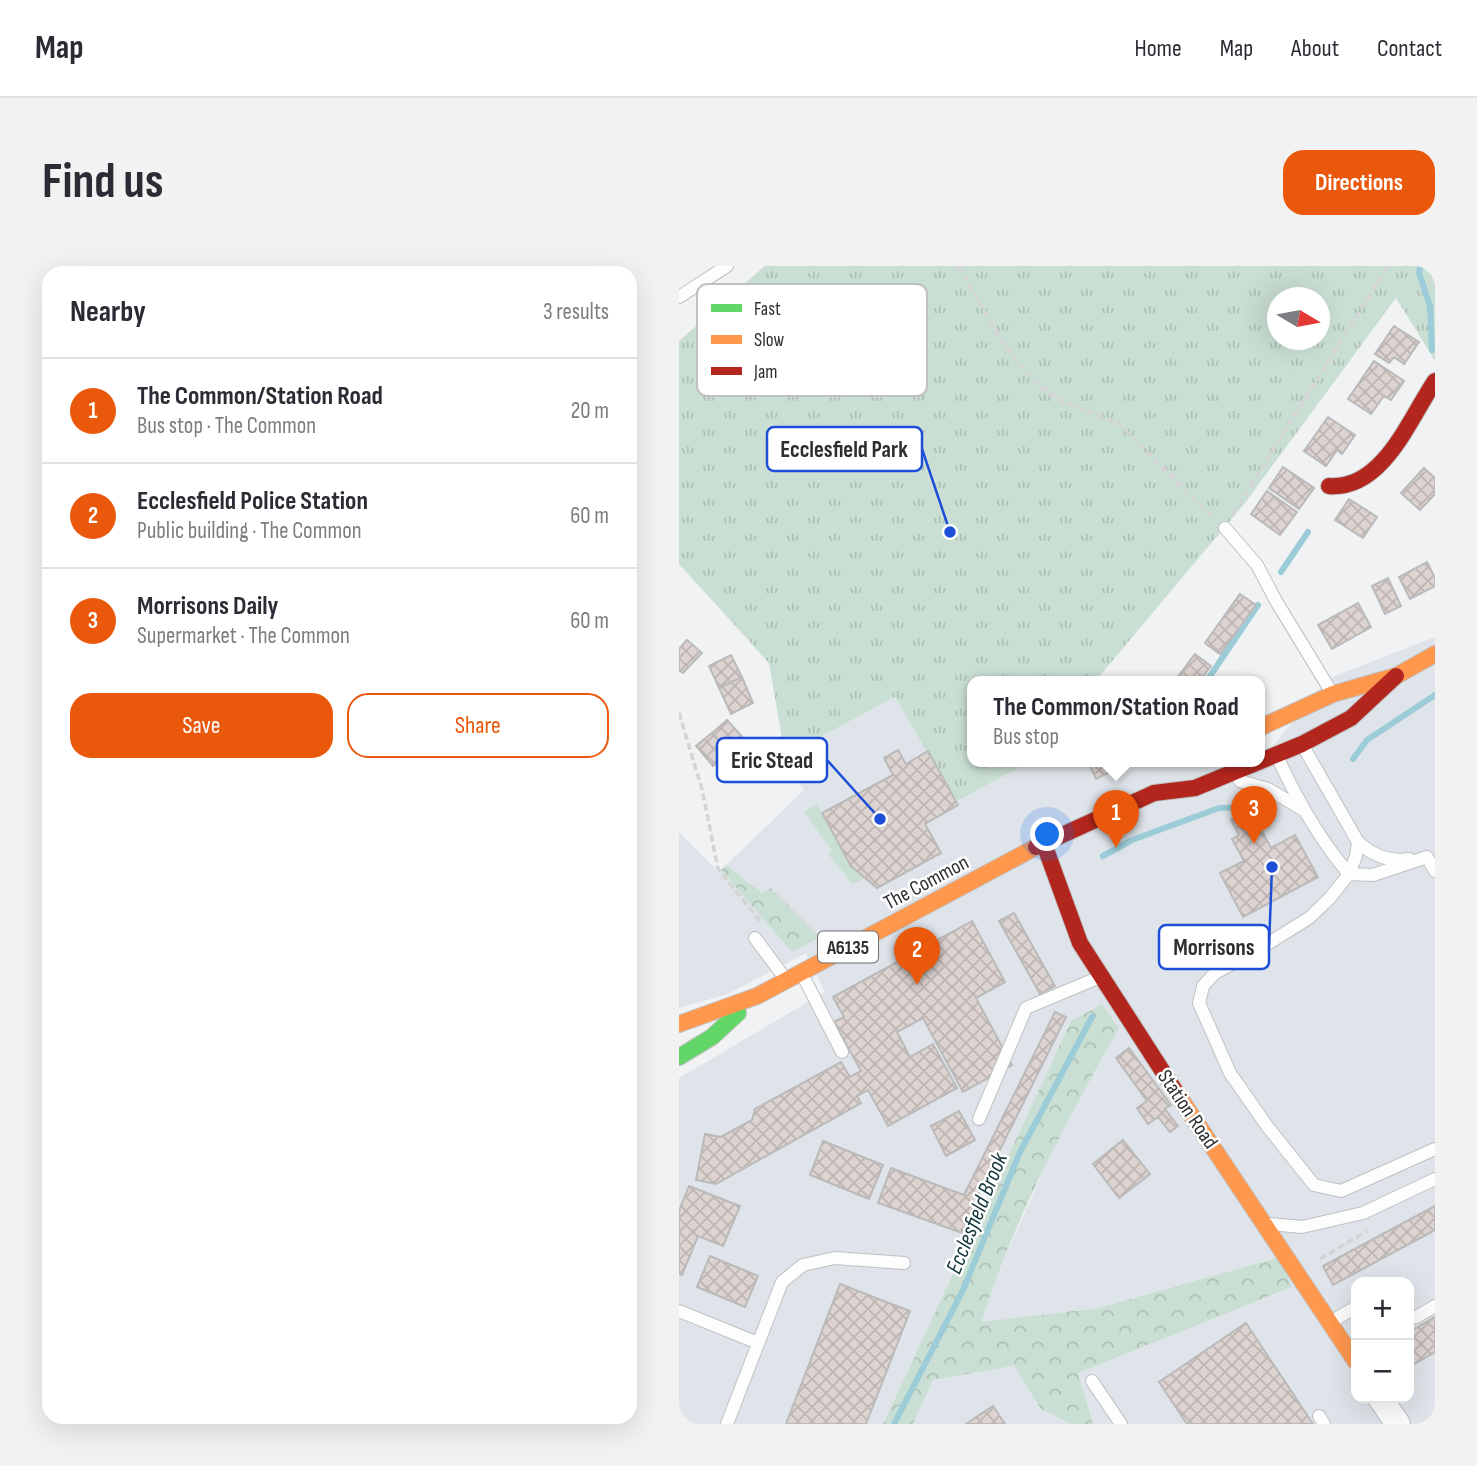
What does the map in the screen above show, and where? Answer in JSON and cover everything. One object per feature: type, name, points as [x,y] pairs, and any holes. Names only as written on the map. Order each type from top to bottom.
[{"type":"main road","points":[[1329,485],[1340,487],[1359,480],[1385,460],[1407,433],[1425,394],[1435,381]]},
{"type":"main road","name":"The Common","points":[[1265,727],[1292,729],[1342,706],[1435,654]]},
{"type":"main road","name":"The Common","points":[[1265,761],[1277,756],[1292,729],[1397,676]]},
{"type":"main road","name":"The Common","points":[[679,1024],[757,996],[1044,844],[1154,793],[1195,788],[1249,767]]},
{"type":"main road","name":"The Common","points":[[1154,793],[1172,776]]},
{"type":"main road","name":"Station Road","points":[[1044,844],[1080,943],[1351,1355]]},
{"type":"main road","points":[[679,1058],[712,1037],[757,996]]},
{"type":"street","points":[[1383,1403],[1398,1424]]},
{"type":"lane","points":[[699,284],[726,266]]},
{"type":"lane","points":[[679,297],[697,285]]},
{"type":"lane","points":[[1224,528],[1257,565],[1276,601],[1342,706]]},
{"type":"lane","points":[[1292,729],[1358,842],[1371,853],[1385,858],[1402,860],[1427,857]]},
{"type":"lane","points":[[1265,734],[1305,811],[1331,854],[1349,874],[1373,875],[1427,857]]},
{"type":"lane","points":[[1224,777],[1268,789],[1305,811]]},
{"type":"lane","points":[[1358,842],[1349,874],[1329,899],[1308,918],[1257,951],[1216,973],[1203,986],[1199,1003],[1230,1073],[1267,1126],[1314,1185],[1341,1191],[1435,1149]]},
{"type":"lane","points":[[1427,857],[1435,871]]},
{"type":"lane","points":[[755,938],[793,976],[842,1052]]},
{"type":"lane","points":[[979,1119],[1026,1008],[1100,976]]},
{"type":"lane","points":[[1265,1224],[1302,1227],[1363,1213],[1435,1179]]},
{"type":"lane","points":[[727,1424],[782,1282],[803,1265],[835,1258],[904,1263]]},
{"type":"lane","points":[[1414,1317],[1435,1306]]},
{"type":"lane","points":[[1329,1323],[1351,1310]]},
{"type":"lane","points":[[679,1311],[758,1343]]},
{"type":"lane","points":[[1092,1381],[1121,1424]]},
{"type":"path","points":[[958,266],[1021,368],[1051,395],[1119,424],[1224,528],[1388,266]]},
{"type":"path","points":[[679,713],[702,789],[718,869],[768,931]]},
{"type":"shaded area","points":[[1435,637],[1435,1424],[1093,1424],[1078,1373],[1292,1287],[1280,1257],[1098,1308],[980,1322],[992,1286],[1061,1132],[1119,1028],[1102,1004],[1071,1021],[883,1424],[679,1424],[679,1078],[825,992],[806,953],[728,994],[679,1008],[679,832],[719,872],[804,790],[786,767],[785,756],[895,697],[956,802],[1020,767],[1265,767],[1265,755],[1330,678]]},
{"type":"shaded area","points":[[1015,1366],[1041,1409],[1070,1424],[913,1424],[933,1380]]},
{"type":"green space","points":[[765,266],[1435,266],[1435,361],[1396,298],[1245,503],[1100,676],[967,676],[967,767],[1020,767],[956,802],[895,697],[785,756],[769,663],[679,564],[679,341],[697,325],[697,396],[927,396],[927,284],[744,284]]},
{"type":"green space","points":[[817,804],[851,866],[865,878],[853,884],[828,854],[832,851],[804,812]]},
{"type":"green space","points":[[726,865],[762,893],[771,888],[820,937],[792,952],[721,870]]},
{"type":"green space","points":[[1102,1004],[1119,1028],[1025,1208],[981,1322],[1098,1308],[1280,1257],[1292,1287],[1078,1373],[1093,1424],[1070,1424],[1041,1409],[1014,1366],[933,1380],[913,1424],[883,1424],[1071,1021]]},
{"type":"building","points":[[1394,326],[1419,342],[1404,364],[1394,357],[1389,363],[1375,354]]},
{"type":"building","points":[[1374,361],[1404,381],[1391,400],[1384,396],[1371,414],[1348,399]]},
{"type":"building","points":[[1328,417],[1355,435],[1342,454],[1337,450],[1326,466],[1304,451]]},
{"type":"building","points":[[1283,467],[1314,488],[1299,509],[1269,488]]},
{"type":"building","points":[[1424,468],[1435,478],[1435,494],[1420,510],[1401,493]]},
{"type":"building","points":[[1267,491],[1297,512],[1280,535],[1251,514]]},
{"type":"building","points":[[1349,499],[1377,517],[1363,538],[1335,520]]},
{"type":"building","points":[[1427,562],[1435,578],[1435,586],[1410,599],[1399,577]]},
{"type":"building","points":[[1388,578],[1401,606],[1385,614],[1372,586]]},
{"type":"building","points":[[1240,594],[1256,605],[1220,654],[1205,643]]},
{"type":"building","points":[[1358,603],[1371,627],[1332,649],[1318,625]]},
{"type":"building","points":[[687,640],[702,653],[683,673],[679,670],[679,649]]},
{"type":"building","points":[[1195,654],[1211,666],[1204,676],[1178,676]]},
{"type":"building","points":[[731,655],[742,677],[719,688],[709,666]]},
{"type":"building","points":[[742,677],[753,703],[731,714],[719,688]]},
{"type":"building","points":[[727,720],[744,739],[728,752],[712,733]]},
{"type":"building","points":[[712,733],[728,752],[713,766],[696,746]]},
{"type":"building","points":[[898,750],[906,764],[928,751],[958,805],[925,824],[941,853],[877,888],[851,866],[822,813],[893,775],[884,758]]},
{"type":"building","points":[[1090,767],[1119,767],[1096,779]]},
{"type":"building","points":[[1246,812],[1255,829],[1260,827],[1271,848],[1295,835],[1318,877],[1243,917],[1220,873],[1244,861],[1232,839],[1239,835],[1231,820]]},
{"type":"building","points":[[1014,913],[1055,986],[1040,994],[999,921]]},
{"type":"building","points":[[972,921],[1005,982],[976,998],[1012,1065],[963,1092],[923,1018],[897,1032],[910,1057],[933,1044],[957,1088],[888,1126],[868,1090],[857,1096],[861,1103],[716,1184],[696,1180],[705,1134],[721,1137],[752,1120],[755,1109],[841,1062],[850,1077],[861,1071],[834,1022],[844,1017],[833,997]]},
{"type":"building","points":[[1055,1012],[1066,1017],[984,1182],[962,1233],[878,1203],[891,1168],[964,1195]]},
{"type":"building","points":[[1129,1048],[1171,1105],[1165,1109],[1178,1126],[1170,1132],[1158,1117],[1148,1124],[1137,1108],[1147,1101],[1116,1058]]},
{"type":"building","points":[[959,1111],[975,1140],[946,1156],[931,1126]]},
{"type":"building","points":[[1123,1140],[1150,1174],[1119,1198],[1093,1164]]},
{"type":"building","points":[[823,1141],[883,1165],[869,1199],[810,1175]]},
{"type":"building","points":[[689,1186],[740,1206],[723,1246],[698,1236],[682,1275],[679,1274],[679,1211]]},
{"type":"building","points":[[1435,1206],[1435,1230],[1333,1285],[1323,1266]]},
{"type":"building","points":[[710,1256],[758,1276],[745,1307],[697,1287]]},
{"type":"building","points":[[840,1284],[910,1311],[866,1424],[786,1424]]},
{"type":"building","points":[[1435,1317],[1435,1352],[1414,1364],[1414,1340],[1414,1329]]},
{"type":"building","points":[[1246,1323],[1313,1424],[1187,1424],[1159,1382]]},
{"type":"building","points":[[993,1406],[1005,1424],[966,1424]]},
{"type":"waterway","points":[[1420,266],[1419,273],[1430,306],[1432,350]]},
{"type":"waterway","points":[[1281,572],[1308,532]]},
{"type":"waterway","points":[[1210,676],[1258,605]]},
{"type":"waterway","name":"Ecclesfield Brook","points":[[1353,759],[1367,740],[1435,695]]},
{"type":"waterway","name":"Ecclesfield Brook","points":[[1103,856],[1132,840],[1219,808],[1261,807]]},
{"type":"waterway","name":"Ecclesfield Brook","points":[[894,1424],[963,1290],[1020,1152],[1092,1017]]},
{"type":"traffic: fast","points":[[679,1057],[712,1037],[738,1013]]},
{"type":"traffic: slow","points":[[1265,725],[1333,694],[1396,676],[1435,654]]},
{"type":"traffic: slow","points":[[679,1024],[757,996],[1036,847]]},
{"type":"traffic: slow","points":[[1174,1089],[1351,1354]]},
{"type":"traffic: jam","points":[[1329,486],[1348,484],[1365,476],[1380,464],[1405,432],[1435,381]]},
{"type":"traffic: jam","points":[[1265,759],[1302,744],[1351,718],[1396,676]]},
{"type":"traffic: jam","points":[[1036,847],[1154,793],[1195,788],[1246,767]]},
{"type":"traffic: jam","points":[[1044,844],[1080,943],[1174,1089]]},
{"type":"place","name":"Ecclesfield Park","points":[[950,532]]},
{"type":"place","name":"Eric Stead","points":[[880,819]]},
{"type":"place","name":"Morrisons Daily","points":[[1254,844]]},
{"type":"place","name":"The Common/Station Road","points":[[1116,848]]},
{"type":"place","name":"Morrisons","points":[[1272,867]]},
{"type":"place","name":"Ecclesfield Police Station","points":[[917,985]]}]
